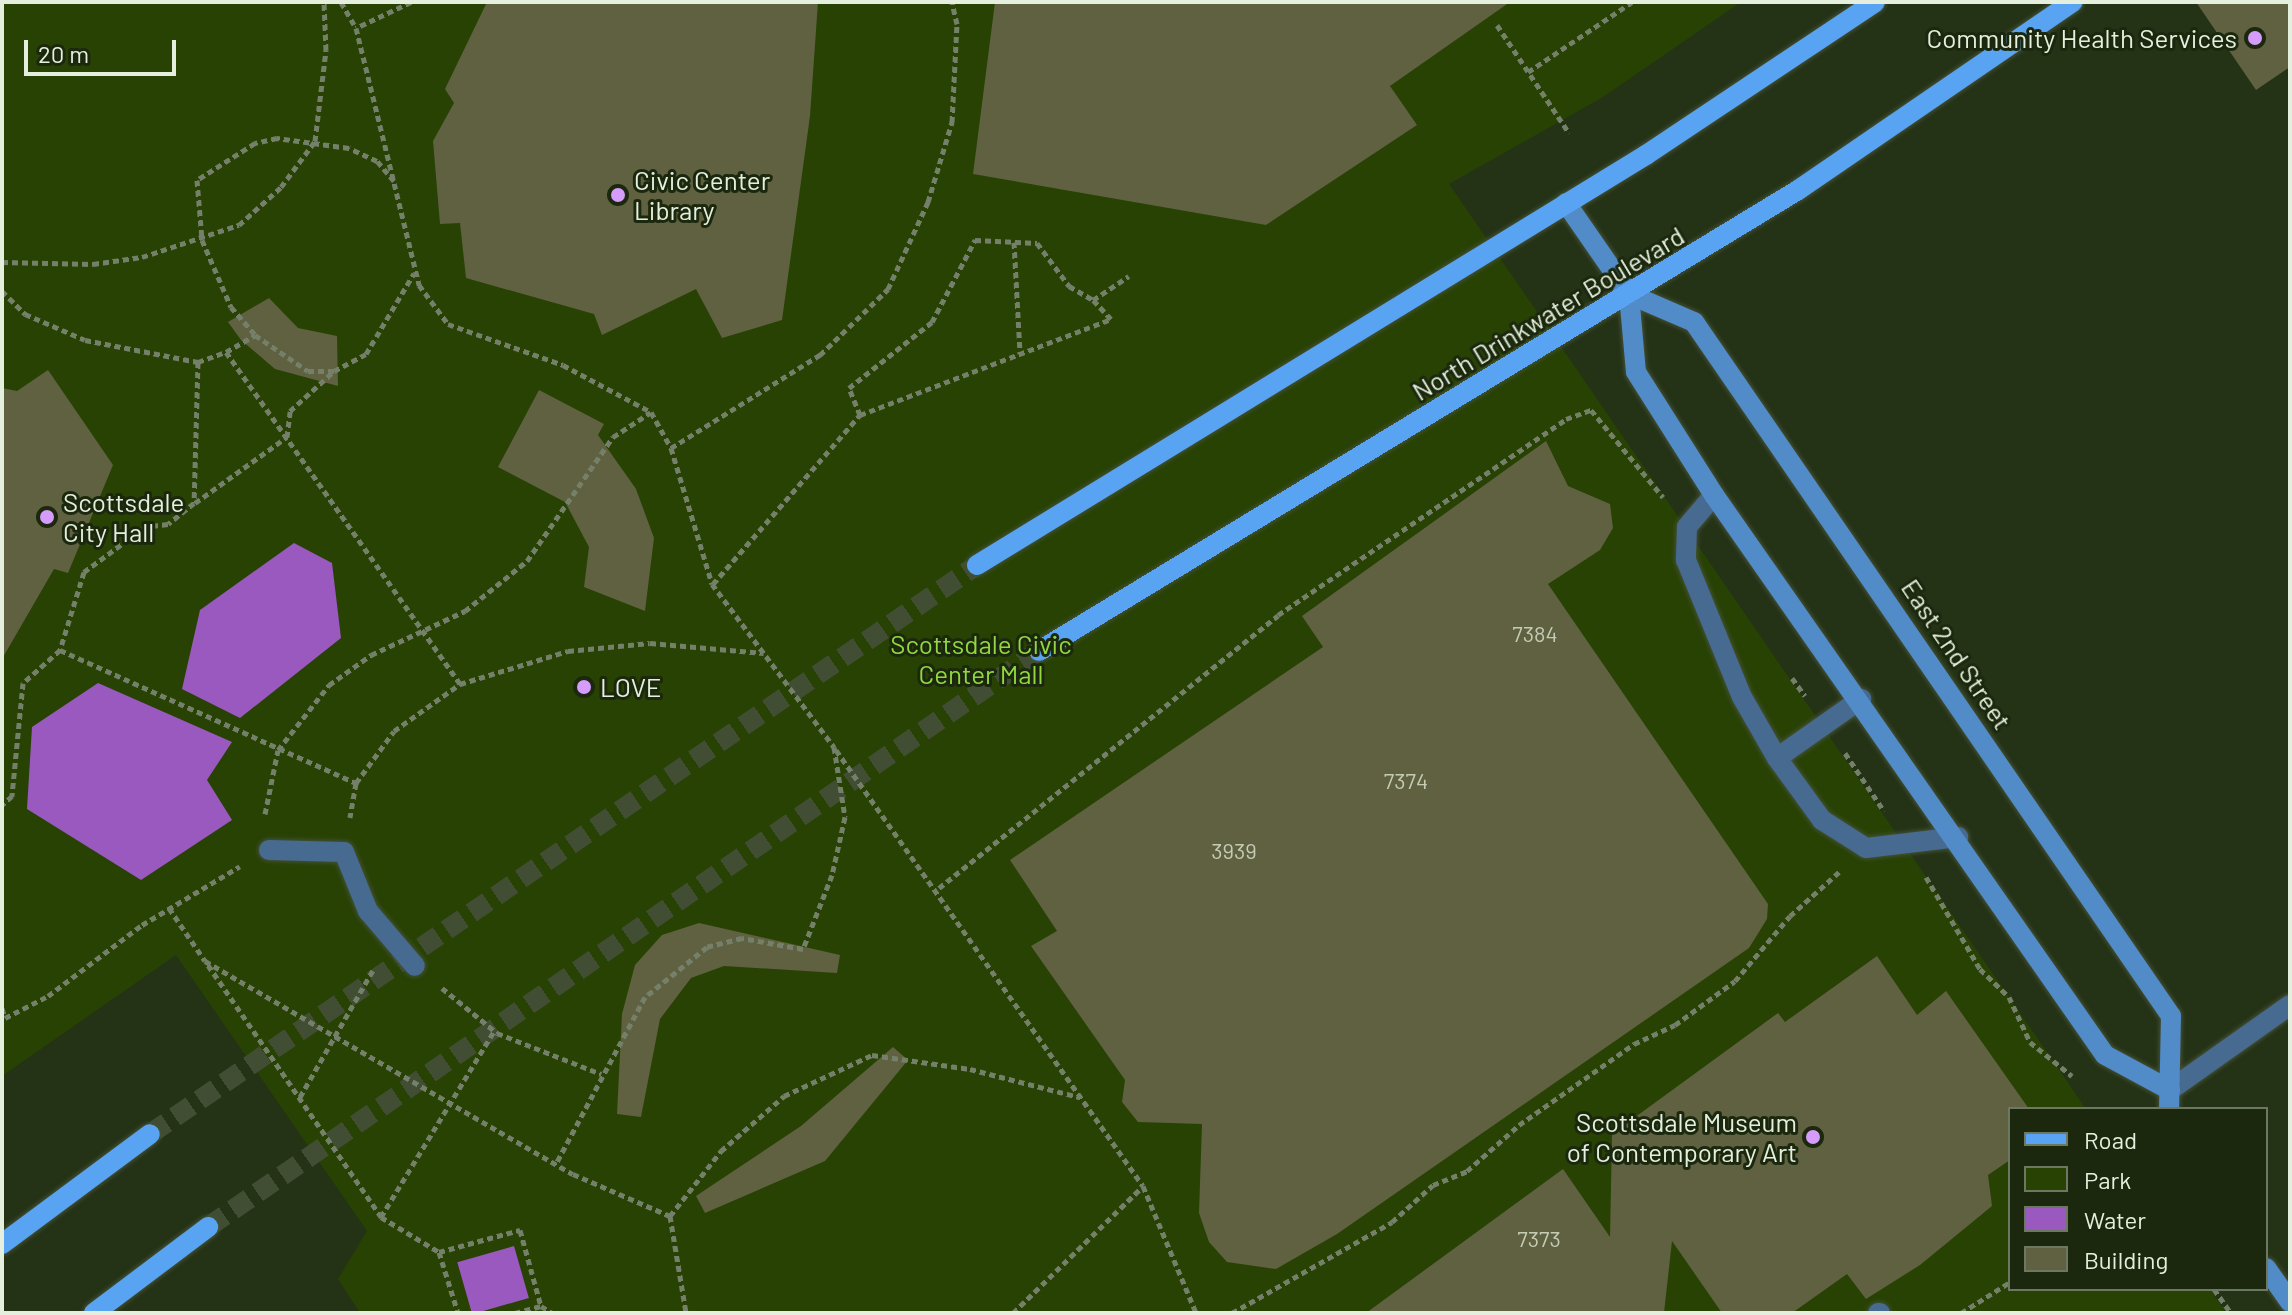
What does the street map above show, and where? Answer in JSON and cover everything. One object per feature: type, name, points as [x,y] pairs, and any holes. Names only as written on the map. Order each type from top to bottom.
[{"type":"main road","points":[[977,565],[1566,203],[1875,2]]},
{"type":"main road","name":"North Drinkwater Boulevard","points":[[1039,651],[1629,294],[1868,144],[2073,2]]},
{"type":"main road","points":[[2,1244],[150,1134]]},
{"type":"main road","points":[[94,1313],[208,1227]]},
{"type":"street","points":[[1566,203],[1629,294],[1636,372],[1714,495],[1958,837],[2105,1055],[2170,1100],[2290,1005]]},
{"type":"street","name":"East 2nd Street","points":[[1629,294],[1694,322],[1909,630],[2171,1016],[2170,1100]]},
{"type":"street","points":[[1714,495],[1687,527],[1686,560],[1742,697],[1777,758],[1822,820],[1866,848],[1958,837]]},
{"type":"street","points":[[1777,758],[1861,699]]},
{"type":"street","points":[[269,850],[344,852],[368,911],[415,966]]},
{"type":"street","points":[[2268,1271],[2290,1302]]},
{"type":"path","points":[[2,262],[93,264],[202,240],[239,225],[281,187],[315,141],[326,50],[324,2]]},
{"type":"path","points":[[341,2],[356,28],[397,185],[414,272],[448,324],[563,365],[651,412],[671,448],[712,584],[939,888],[1143,1186],[1196,1313]]},
{"type":"path","points":[[356,28],[411,2]]},
{"type":"path","points":[[671,448],[820,355],[888,289],[928,202],[952,122],[957,24],[952,2]]},
{"type":"path","points":[[1528,72],[1632,2]]},
{"type":"path","points":[[1497,25],[1569,133]]},
{"type":"path","points":[[334,371],[308,371],[255,335],[231,307],[202,240],[197,180],[255,143],[315,141],[377,161],[397,185]]},
{"type":"path","points":[[712,584],[860,415],[1111,319],[1093,300],[1069,286],[1037,243],[975,240],[932,322],[849,388],[860,415]]},
{"type":"path","points":[[1014,242],[1020,354]]},
{"type":"path","points":[[2,805],[12,796],[23,683],[60,650],[84,572],[145,527],[168,524],[287,437],[290,411],[334,371],[366,354],[383,333],[414,272]]},
{"type":"path","points":[[1093,300],[1129,276]]},
{"type":"path","points":[[2,291],[25,314],[85,340],[198,362],[226,352],[255,335]]},
{"type":"path","points":[[226,352],[460,684]]},
{"type":"path","points":[[194,503],[198,362]]},
{"type":"path","points":[[939,888],[1278,615],[1545,432],[1591,410]]},
{"type":"path","points":[[2,1008],[3,1019],[48,996],[169,908],[269,850],[263,800],[278,750],[329,685],[423,628],[465,611],[527,561],[613,437],[651,412]]},
{"type":"path","points":[[344,852],[356,783],[394,731],[460,684],[568,651],[650,643],[765,653]]},
{"type":"path","points":[[60,650],[247,737],[356,783]]},
{"type":"path","points":[[556,1164],[601,1074],[645,997],[707,947],[742,938],[803,949],[832,875],[845,817],[834,747]]},
{"type":"path","points":[[1232,1313],[1409,1211],[1433,1185],[1467,1171],[1621,1053],[1687,1017],[1735,981],[1790,916],[1866,848]]},
{"type":"path","points":[[169,908],[381,1217],[439,1252],[458,1313]]},
{"type":"path","points":[[300,1097],[391,938]]},
{"type":"path","points":[[205,961],[556,1164],[670,1216]]},
{"type":"path","points":[[415,966],[494,1031],[601,1074]]},
{"type":"path","points":[[381,1217],[494,1031]]},
{"type":"path","points":[[686,1313],[670,1216],[721,1151],[784,1096],[872,1055],[970,1069],[1081,1097]]},
{"type":"path","points":[[1013,1313],[1143,1186]]},
{"type":"path","points":[[439,1252],[520,1230],[541,1306],[552,1313]]},
{"type":"path","points":[[1961,1313],[2008,1283]]},
{"type":"path","points":[[2215,1291],[2231,1313]]},
{"type":"path","points":[[515,1313],[541,1306]]},
{"type":"green space","name":"Scottsdale Civic Center Mall","points":[[2,2],[1741,2],[1603,97],[1449,184],[2085,1107],[2008,1107],[2008,1291],[2211,1291],[2226,1313],[360,1313],[338,1279],[367,1231],[176,955],[2,1076]]},
{"type":"water","points":[[294,543],[332,563],[341,638],[240,718],[182,689],[200,610]]},
{"type":"water","points":[[98,683],[232,742],[207,780],[232,820],[141,880],[27,809],[32,727]]},
{"type":"water","points":[[514,1246],[529,1298],[472,1313],[457,1262]]},
{"type":"building","name":"Civic Center Library","points":[[487,2],[818,2],[810,116],[782,320],[722,338],[696,289],[602,335],[594,314],[466,278],[460,223],[440,224],[433,141],[454,103],[445,89]]},
{"type":"building","points":[[995,2],[1510,2],[1390,86],[1417,125],[1266,225],[973,174]]},
{"type":"building","name":"Community Health Services","points":[[2196,2],[2290,2],[2290,67],[2256,90]]},
{"type":"building","points":[[269,298],[298,328],[337,336],[338,386],[275,369],[241,340],[228,322]]},
{"type":"building","name":"Scottsdale City Hall","points":[[48,370],[113,465],[68,573],[54,569],[2,659],[2,388],[17,391]]},
{"type":"building","points":[[539,390],[604,424],[598,435],[636,489],[654,538],[645,611],[584,587],[589,547],[565,502],[498,467]]},
{"type":"building","points":[[1546,441],[1568,486],[1610,504],[1613,528],[1600,550],[1548,584],[1768,904],[1767,919],[1749,948],[1337,1234],[1276,1269],[1227,1262],[1209,1242],[1199,1213],[1202,1124],[1138,1122],[1122,1102],[1125,1080],[1031,946],[1057,931],[1010,860],[1323,647],[1302,616]]},
{"type":"building","points":[[699,923],[840,955],[837,973],[724,966],[691,978],[660,1019],[641,1117],[617,1114],[622,1014],[635,965],[662,935]]},
{"type":"building","name":"Scottsdale Museum of Contemporary Art","points":[[1877,956],[1917,1015],[1946,991],[2028,1107],[2008,1107],[2008,1161],[1988,1175],[1992,1206],[1920,1265],[1866,1299],[1847,1274],[1792,1313],[1722,1313],[1672,1241],[1664,1313],[1366,1313],[1563,1169],[1610,1237],[1612,1134],[1778,1013],[1785,1022]]},
{"type":"building","points":[[893,1047],[908,1060],[825,1161],[705,1213],[696,1196],[801,1126]]},
{"type":"tunnel","points":[[150,1134],[977,565]]},
{"type":"tunnel","points":[[208,1227],[1039,651]]},
{"type":"place","name":"Community Health Services","points":[[2255,38]]},
{"type":"place","name":"Civic Center Library","points":[[618,195]]},
{"type":"place","name":"Scottsdale City Hall","points":[[47,517]]},
{"type":"place","name":"LOVE","points":[[584,687]]},
{"type":"place","name":"Scottsdale Museum of Contemporary Art","points":[[1813,1137]]}]
